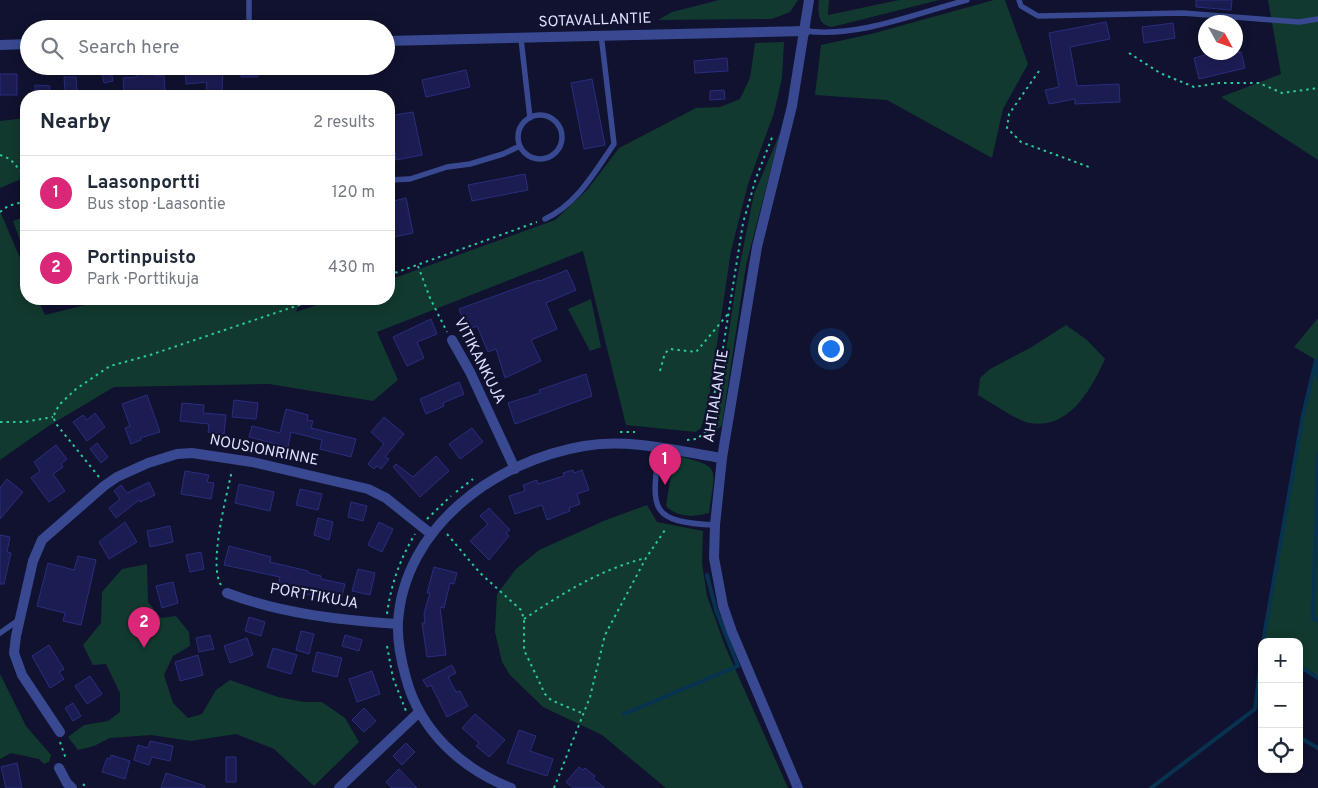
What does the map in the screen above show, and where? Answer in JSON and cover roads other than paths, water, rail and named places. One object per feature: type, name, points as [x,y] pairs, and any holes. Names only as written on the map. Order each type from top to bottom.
[{"type":"street","name":"AHTIALANTIE","points":[[798,788],[723,606],[715,568],[715,525],[722,458],[757,247],[792,106],[806,31],[809,0]]},
{"type":"street","name":"SOTAVALLANTIE","points":[[395,41],[521,39],[600,34],[806,31]]},
{"type":"street","points":[[0,45],[20,44]]},
{"type":"street","name":"VITIKANKUJA","points":[[452,340],[467,366],[515,469]]},
{"type":"street","points":[[512,788],[493,780],[460,760],[415,715],[402,662],[398,624],[401,598],[408,575],[432,534],[439,524],[472,494],[515,469],[560,452],[597,444],[626,444],[722,458]]},
{"type":"street","name":"NOUSIONRINNE","points":[[60,732],[29,688],[17,665],[14,653],[36,550],[42,540],[104,486],[130,471],[177,454],[201,454],[234,458],[368,489],[386,498],[432,534]]},
{"type":"street","name":"PORTTIKUJA","points":[[227,593],[244,599],[309,614],[398,624]]},
{"type":"street","points":[[339,788],[415,715]]},
{"type":"street","points":[[64,766],[67,783],[72,788]]},
{"type":"lane","points":[[248,0],[248,20]]},
{"type":"lane","points":[[806,31],[827,34],[855,30],[967,0]]},
{"type":"lane","points":[[1019,0],[1021,6],[1038,16],[1184,14],[1299,22],[1318,19]]},
{"type":"lane","points":[[545,219],[564,209],[583,188],[614,144],[600,34]]},
{"type":"lane","points":[[521,39],[530,118]]},
{"type":"lane","points":[[544,115],[556,121],[562,134],[560,147],[550,157],[536,159],[524,152],[520,146],[519,133],[521,127],[530,118],[544,115]]},
{"type":"lane","points":[[395,180],[410,179],[447,167],[470,164],[503,154],[520,146]]},
{"type":"lane","points":[[659,448],[654,494],[658,508],[670,520],[715,525]]},
{"type":"lane","points":[[0,633],[20,619]]},
{"type":"waterway","points":[[1264,638],[1303,415],[1316,360],[1318,361]]},
{"type":"waterway","points":[[1316,364],[1318,378]]},
{"type":"waterway","points":[[1318,455],[1313,618],[1318,621]]},
{"type":"waterway","points":[[624,714],[738,666],[716,610],[707,575]]},
{"type":"waterway","points":[[1303,669],[1318,678]]},
{"type":"waterway","points":[[1151,788],[1255,709],[1258,683]]},
{"type":"waterway","points":[[1303,739],[1318,748]]},
{"type":"place","name":"Laasonportti","points":[[665,485]]},
{"type":"place","name":"Portinpuisto","points":[[144,648]]}]
